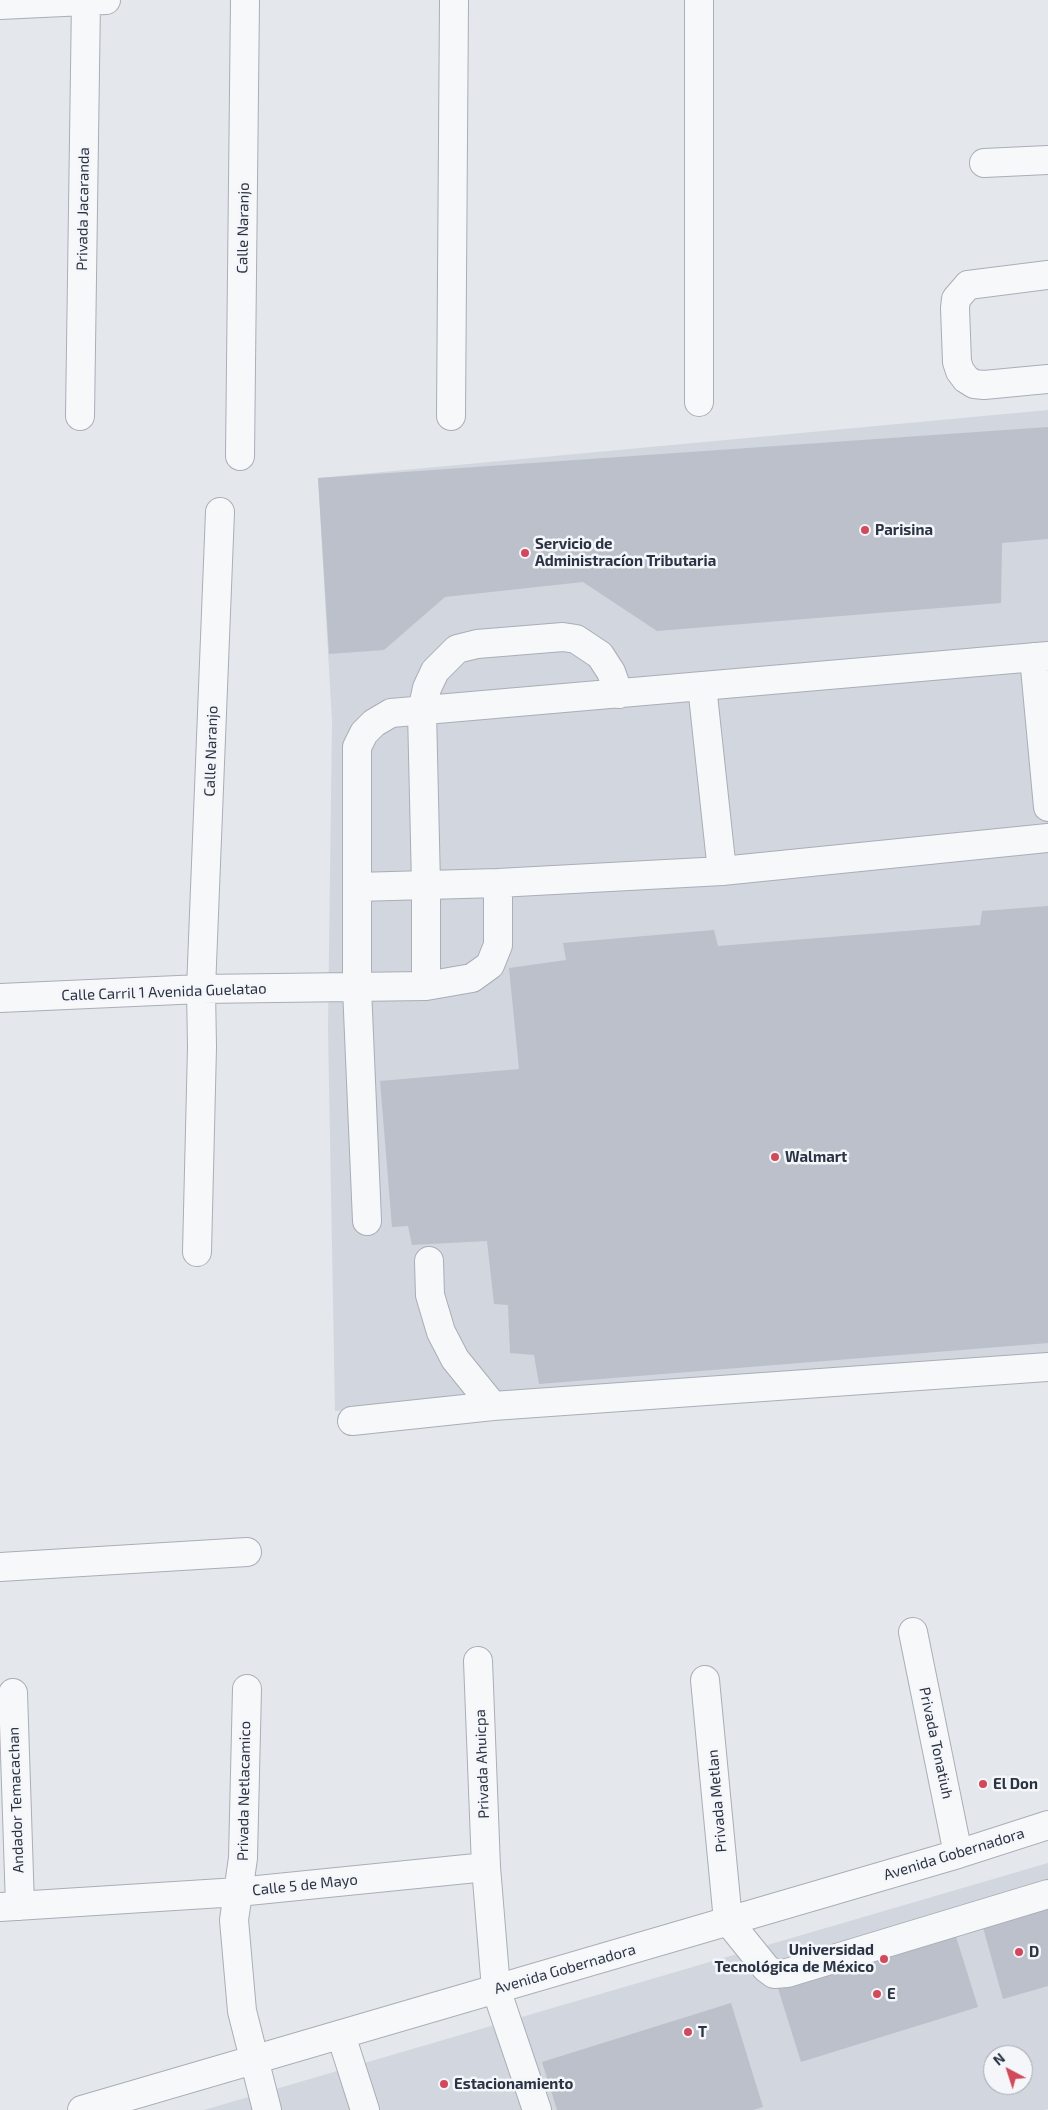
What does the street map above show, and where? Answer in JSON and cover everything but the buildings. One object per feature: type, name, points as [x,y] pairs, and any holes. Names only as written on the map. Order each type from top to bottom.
[{"type":"street","points":[[0,5],[93,0]]},
{"type":"street","name":"Privada Jacaranda","points":[[80,416],[93,0]]},
{"type":"street","name":"Calle Naranjo","points":[[240,456],[245,0]]},
{"type":"street","points":[[451,416],[454,0]]},
{"type":"street","points":[[699,0],[699,402]]},
{"type":"street","points":[[984,162],[1048,160]]},
{"type":"street","points":[[1048,275],[968,285],[956,299],[955,308],[958,362],[960,371],[966,379],[974,384],[984,385],[1048,379]]},
{"type":"street","name":"Calle Naranjo","points":[[197,1252],[202,1047],[201,989],[220,512]]},
{"type":"street","points":[[426,986],[422,710],[427,688],[435,671],[457,649],[477,644],[563,637],[576,639],[600,655],[611,672],[619,694]]},
{"type":"street","points":[[367,1221],[357,988],[357,747],[364,733],[374,723],[391,714],[422,710],[1041,657],[1048,807]]},
{"type":"street","points":[[702,686],[722,871]]},
{"type":"street","points":[[357,887],[498,883],[722,871],[1048,838]]},
{"type":"street","name":"Calle Carril 1 Avenida Guelatao","points":[[0,998],[201,989],[329,989],[426,986],[472,978],[490,965],[498,945],[498,883]]},
{"type":"street","points":[[429,1261],[430,1294],[441,1332],[455,1359],[493,1406]]},
{"type":"street","points":[[352,1421],[493,1406],[1048,1367]]},
{"type":"street","points":[[0,1567],[247,1552]]},
{"type":"street","name":"Privada Tonatiuh","points":[[913,1632],[958,1854]]},
{"type":"street","name":"Privada Ahuicpa","points":[[478,1661],[486,1867]]},
{"type":"street","name":"Privada Metlan","points":[[706,1680],[728,1921]]},
{"type":"street","name":"Privada Netlacamico","points":[[247,1689],[243,1858],[234,1920],[242,2011],[252,2060],[267,2110]]},
{"type":"street","name":"Andador Temacachan","points":[[10,1907],[13,1693]]},
{"type":"street","name":"Avenida Gobernadora","points":[[82,2110],[958,1854],[1048,1825]]},
{"type":"street","points":[[486,1867],[496,1989],[538,2110]]},
{"type":"street","name":"Calle 5 de Mayo","points":[[10,1907],[238,1892],[486,1867]]},
{"type":"street","points":[[728,1921],[766,1968],[774,1974],[787,1973],[1048,1894]]},
{"type":"street","points":[[341,2035],[365,2110]]},
{"type":"shaded area","points":[[1048,410],[1048,1358],[516,1395],[335,1411],[328,1028],[332,721],[318,478]]},
{"type":"shaded area","name":"Universidad Tecnológica de México","points":[[1048,1863],[1048,2109],[204,2110]]},
{"type":"place","name":"Parisina","points":[[865,530]]},
{"type":"place","name":"Servicio de Administracíon Tributaria","points":[[525,553]]},
{"type":"place","name":"Walmart","points":[[775,1157]]},
{"type":"place","name":"El Don","points":[[983,1784]]},
{"type":"place","name":"D","points":[[1019,1952]]},
{"type":"place","name":"Universidad Tecnológica de México","points":[[884,1959]]},
{"type":"place","name":"E","points":[[877,1994]]},
{"type":"place","name":"T","points":[[688,2032]]},
{"type":"place","name":"Estacionamiento","points":[[444,2084]]}]
